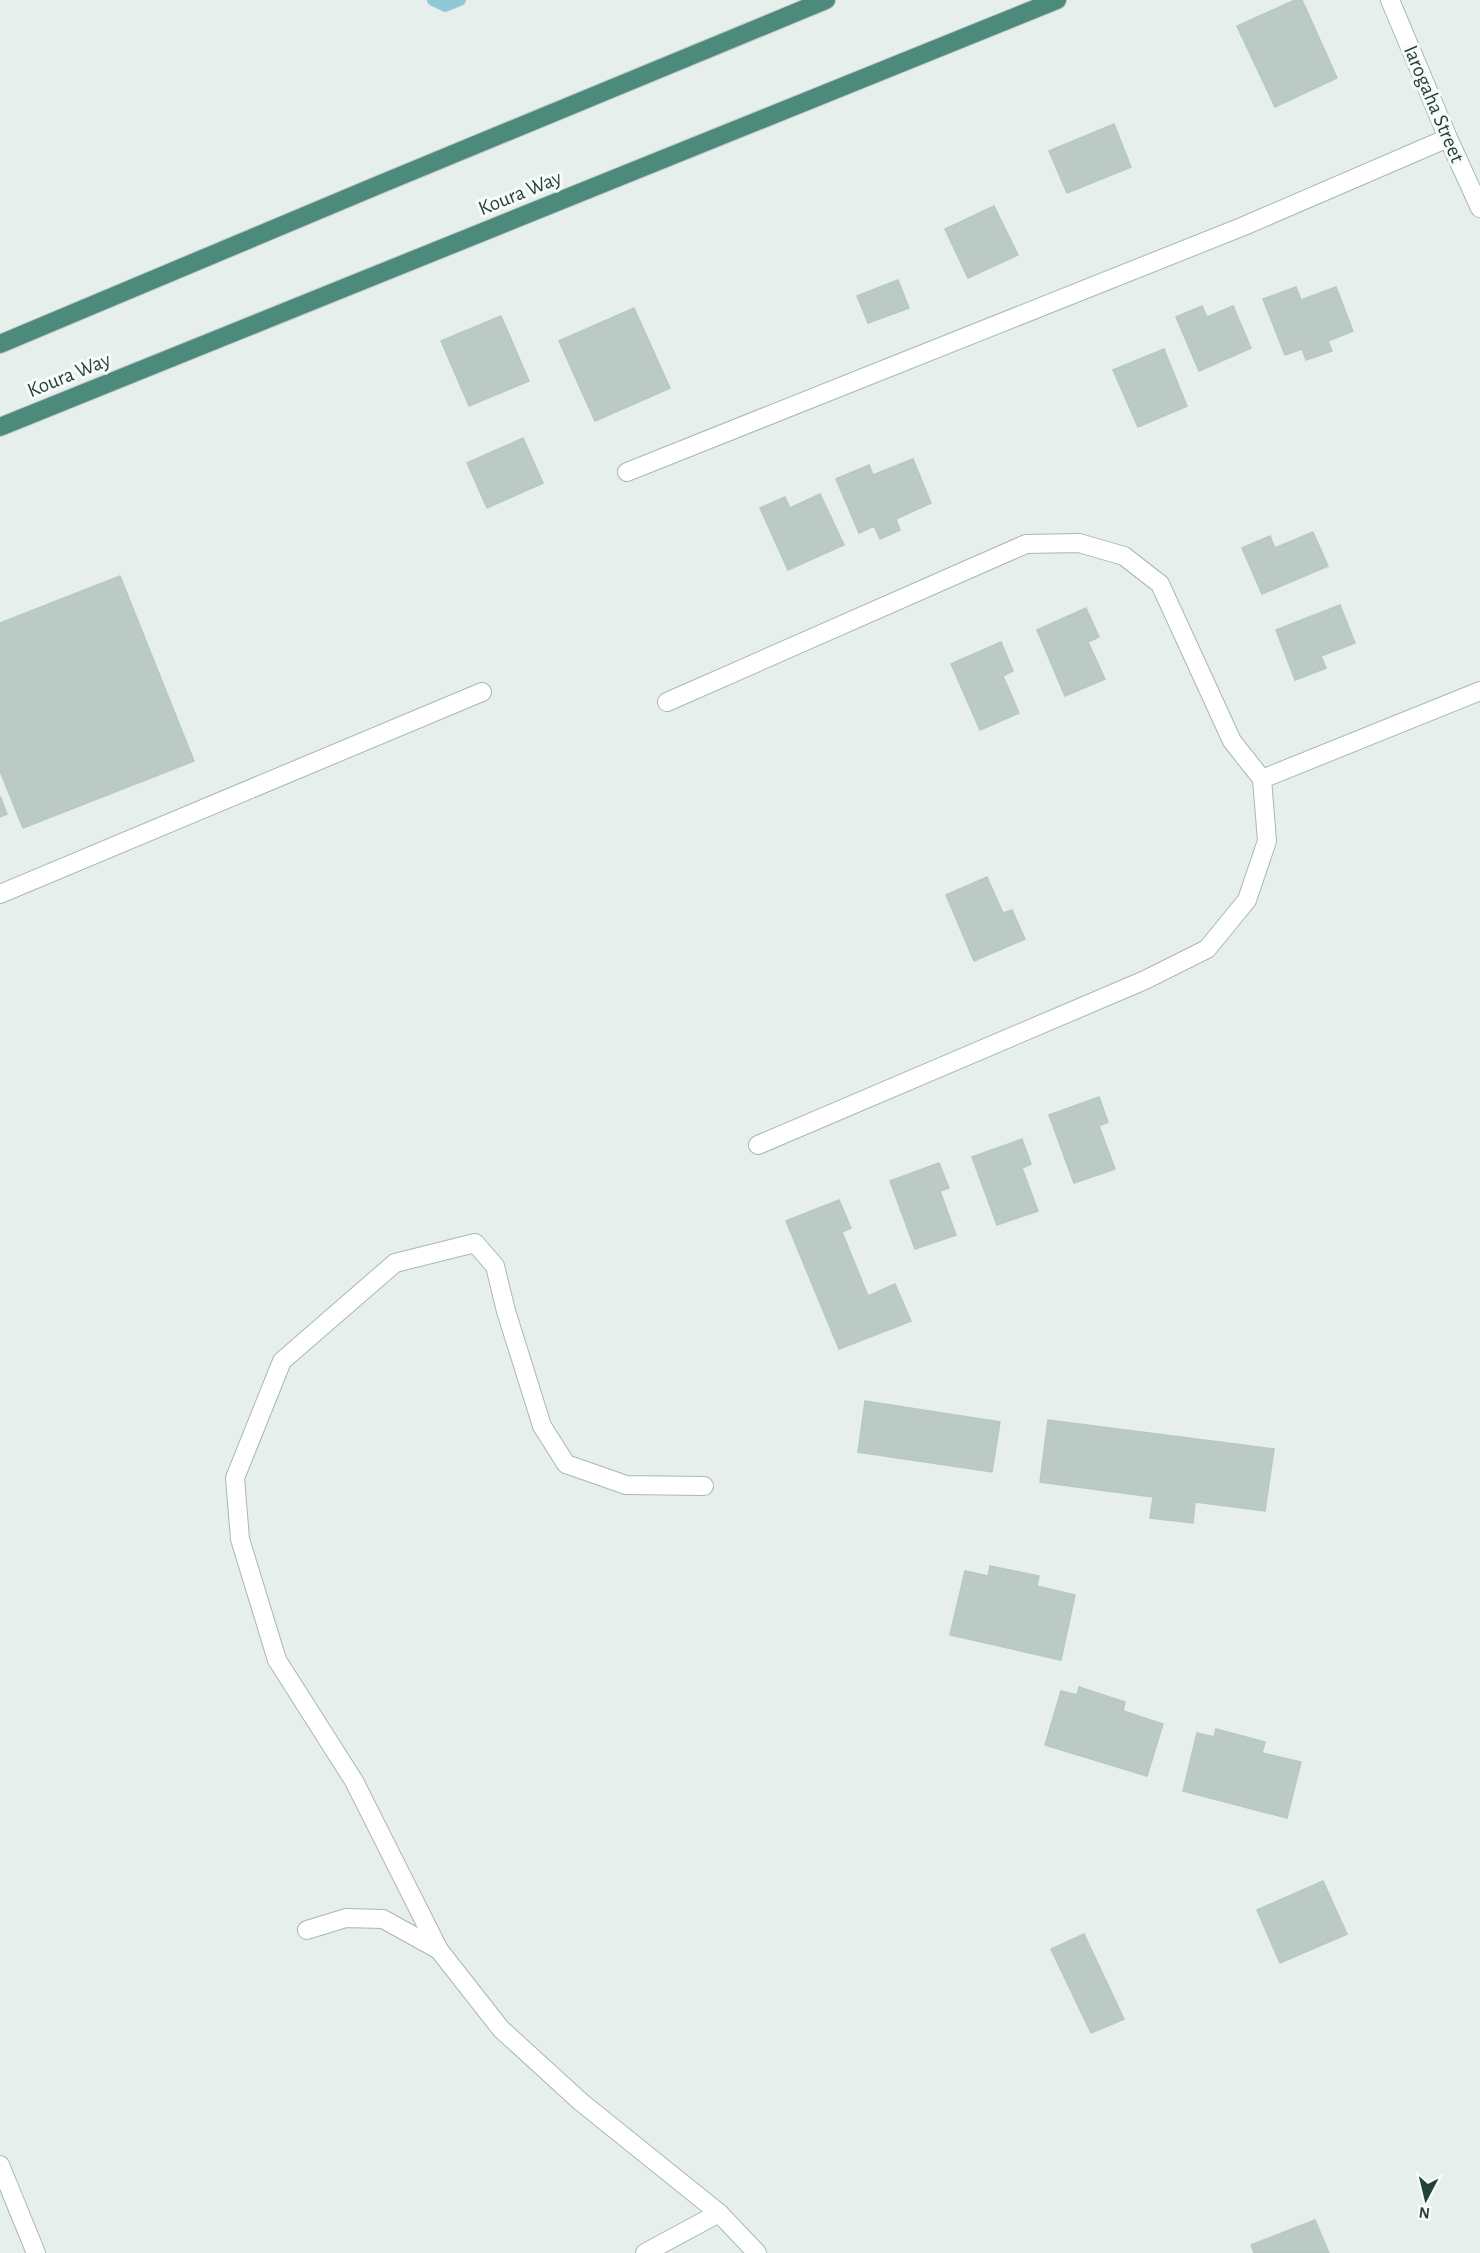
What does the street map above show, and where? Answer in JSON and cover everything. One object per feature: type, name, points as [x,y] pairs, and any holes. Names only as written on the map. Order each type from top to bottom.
[{"type":"highway","points":[[0,344],[398,176],[826,0]]},
{"type":"highway","name":"Koura Way","points":[[0,427],[1057,0]]},
{"type":"street","name":"Iarogaha Street","points":[[1390,0],[1480,208]]},
{"type":"street","points":[[627,472],[1244,226],[1448,138]]},
{"type":"street","points":[[667,702],[1026,544],[1079,543],[1124,556],[1160,584],[1232,741],[1262,779],[1267,841],[1247,900],[1207,949],[1145,980],[758,1145]]},
{"type":"street","points":[[1262,779],[1480,691]]},
{"type":"street","points":[[0,894],[482,692]]},
{"type":"street","points":[[704,1486],[626,1485],[566,1464],[542,1426],[506,1311],[495,1266],[475,1243],[395,1263],[282,1361],[235,1478],[240,1539],[278,1660],[354,1781],[439,1950],[501,2029],[581,2102],[719,2213],[757,2253]]},
{"type":"street","points":[[307,1930],[346,1918],[384,1919],[439,1950]]},
{"type":"street","points":[[0,2165],[36,2253]]},
{"type":"street","points":[[645,2253],[719,2213]]},
{"type":"building","points":[[1295,0],[1302,0],[1337,78],[1275,107],[1237,26]]},
{"type":"building","points":[[1114,124],[1131,167],[1067,193],[1049,151]]},
{"type":"building","points":[[994,206],[1018,255],[968,278],[945,229]]},
{"type":"building","points":[[898,280],[909,308],[868,323],[857,296]]},
{"type":"building","points":[[1296,287],[1301,300],[1336,287],[1353,331],[1328,341],[1332,351],[1306,360],[1302,349],[1285,355],[1263,299]]},
{"type":"building","points":[[1202,306],[1207,317],[1233,306],[1251,348],[1199,371],[1176,317]]},
{"type":"building","points":[[634,308],[670,388],[595,421],[559,341]]},
{"type":"building","points":[[501,316],[529,381],[469,406],[441,341]]},
{"type":"building","points":[[1164,349],[1187,406],[1138,427],[1113,370]]},
{"type":"building","points":[[523,438],[543,483],[487,508],[467,463]]},
{"type":"building","points":[[913,459],[931,503],[896,519],[900,530],[880,539],[874,526],[859,533],[836,479],[869,465],[873,475]]},
{"type":"building","points":[[820,494],[844,545],[788,570],[760,508],[785,497],[790,508]]},
{"type":"building","points":[[1313,532],[1328,566],[1262,594],[1242,548],[1270,536],[1275,548]]},
{"type":"building","points":[[120,576],[194,761],[23,828],[0,771],[0,623]]},
{"type":"building","points":[[1340,605],[1355,643],[1321,656],[1326,668],[1295,680],[1276,630]]},
{"type":"building","points":[[1086,608],[1099,637],[1088,642],[1105,679],[1065,696],[1037,630]]},
{"type":"building","points":[[1001,642],[1013,671],[1003,676],[1019,713],[980,730],[951,664]]},
{"type":"building","points":[[0,796],[7,814],[0,817]]},
{"type":"building","points":[[987,877],[1003,913],[1012,910],[1025,939],[974,961],[946,895]]},
{"type":"building","points":[[1099,1097],[1108,1122],[1099,1126],[1115,1169],[1074,1183],[1049,1115]]},
{"type":"building","points":[[1022,1139],[1031,1164],[1022,1168],[1038,1211],[997,1225],[972,1157]]},
{"type":"building","points":[[939,1163],[949,1188],[940,1191],[956,1235],[915,1249],[890,1181]]},
{"type":"building","points":[[839,1200],[851,1228],[842,1232],[868,1296],[895,1284],[911,1321],[839,1349],[786,1221]]},
{"type":"building","points":[[865,1401],[1000,1422],[992,1472],[858,1452]]},
{"type":"building","points":[[1048,1420],[1274,1449],[1265,1511],[1195,1502],[1193,1523],[1150,1518],[1153,1497],[1040,1482]]},
{"type":"building","points":[[990,1566],[1039,1576],[1037,1586],[1075,1595],[1061,1660],[950,1635],[965,1571],[988,1576]]},
{"type":"building","points":[[1079,1687],[1125,1702],[1123,1711],[1163,1724],[1147,1776],[1045,1745],[1061,1691],[1077,1695]]},
{"type":"building","points":[[1216,1729],[1265,1742],[1262,1753],[1301,1762],[1287,1818],[1183,1791],[1197,1733],[1214,1737]]},
{"type":"building","points":[[1323,1881],[1347,1934],[1280,1963],[1257,1910]]},
{"type":"building","points":[[1084,1934],[1124,2019],[1091,2033],[1051,1949]]},
{"type":"building","points":[[1315,2220],[1329,2253],[1254,2253],[1251,2245]]},
{"type":"waterway","points":[[433,0],[445,6],[460,0]]}]
